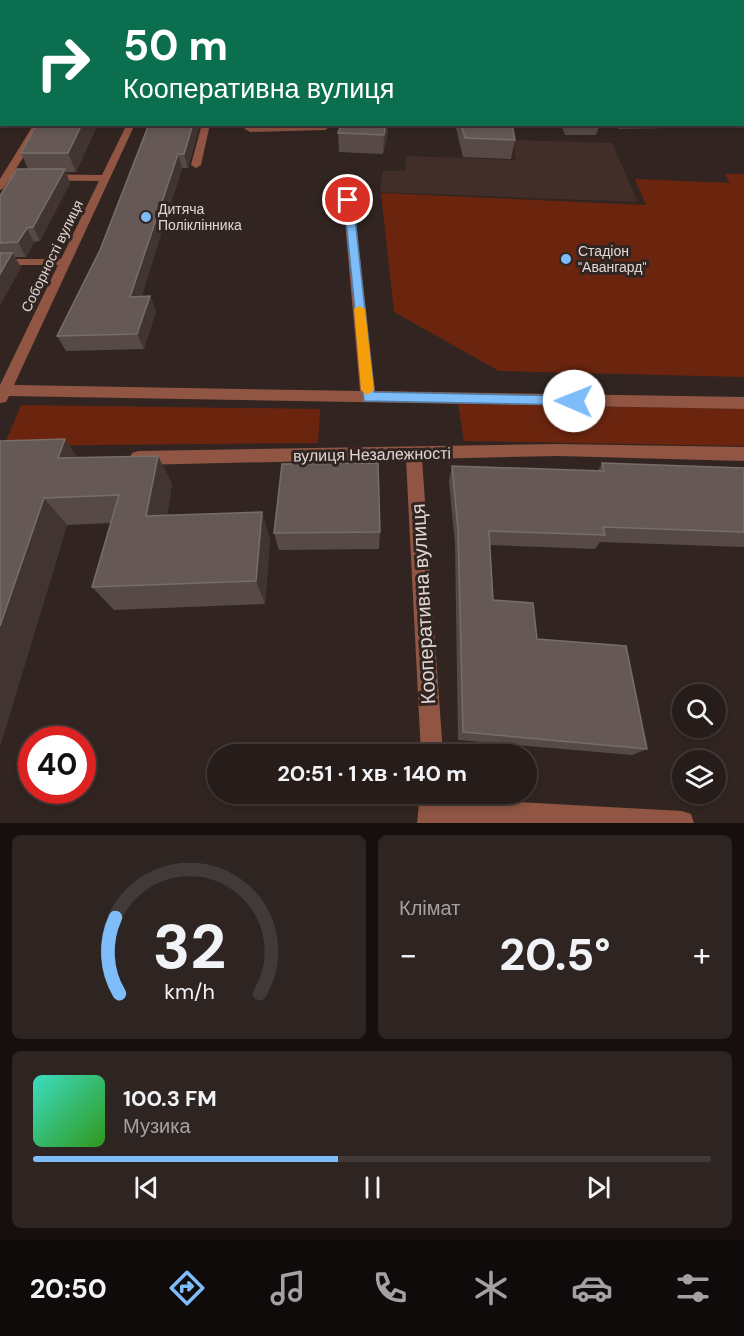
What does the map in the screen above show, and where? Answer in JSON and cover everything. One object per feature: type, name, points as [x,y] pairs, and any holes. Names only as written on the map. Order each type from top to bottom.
[{"type":"street","points":[[0,187],[38,126]]},
{"type":"street","name":"Соборності вулиця","points":[[2,393],[130,126]]},
{"type":"street","points":[[196,165],[206,126]]},
{"type":"street","points":[[245,126],[250,129],[325,127]]},
{"type":"street","points":[[7,177],[106,178]]},
{"type":"street","points":[[346,177],[368,397]]},
{"type":"street","points":[[0,261],[65,262]]},
{"type":"street","points":[[2,393],[744,403]]},
{"type":"street","name":"вулиця Незалежності","points":[[118,458],[558,450],[744,454]]},
{"type":"street","name":"Кооперативна вулиця","points":[[414,454],[431,744]]},
{"type":"street","points":[[431,808],[682,823]]},
{"type":"shaded area","points":[[513,140],[612,143],[638,202],[380,192],[383,171],[405,171],[406,156],[516,160]]},
{"type":"shaded area","name":"Стадіон \"Авангард\"","points":[[725,174],[744,174],[744,377],[499,371],[394,312],[381,193],[646,205],[635,179],[730,183]]},
{"type":"shaded area","points":[[458,404],[744,409],[744,446],[464,441]]},
{"type":"shaded area","points":[[21,405],[320,409],[318,443],[4,446]]},
{"type":"building","points":[[36,126],[81,126],[68,153],[21,153]]},
{"type":"building","points":[[148,126],[192,126],[184,154],[178,154],[130,297],[150,296],[137,334],[57,336],[100,250]]},
{"type":"building","points":[[340,126],[386,126],[384,135],[338,133]]},
{"type":"building","points":[[462,126],[512,126],[515,140],[465,138]]},
{"type":"building","points":[[17,169],[65,169],[33,227],[27,228],[18,242],[0,243],[0,196]]},
{"type":"building","points":[[0,253],[12,253],[0,274]]},
{"type":"building","points":[[65,439],[58,458],[158,456],[146,516],[262,512],[256,581],[92,587],[119,495],[44,498],[0,626],[0,441]]},
{"type":"building","points":[[378,463],[380,532],[274,533],[282,464]]},
{"type":"building","points":[[602,463],[744,468],[744,532],[603,527],[605,535],[489,531],[493,600],[533,603],[537,639],[626,646],[647,749],[463,732],[458,529],[452,466],[604,471]]},
{"type":"slow traffic","points":[[359,309],[367,390]]},
{"type":"place","name":"Дитяча Поліклінника","points":[[146,217]]},
{"type":"place","name":"Стадіон \"Авангард\"","points":[[566,259]]},
{"type":"route","points":[[348,200],[368,397],[574,401]]}]
